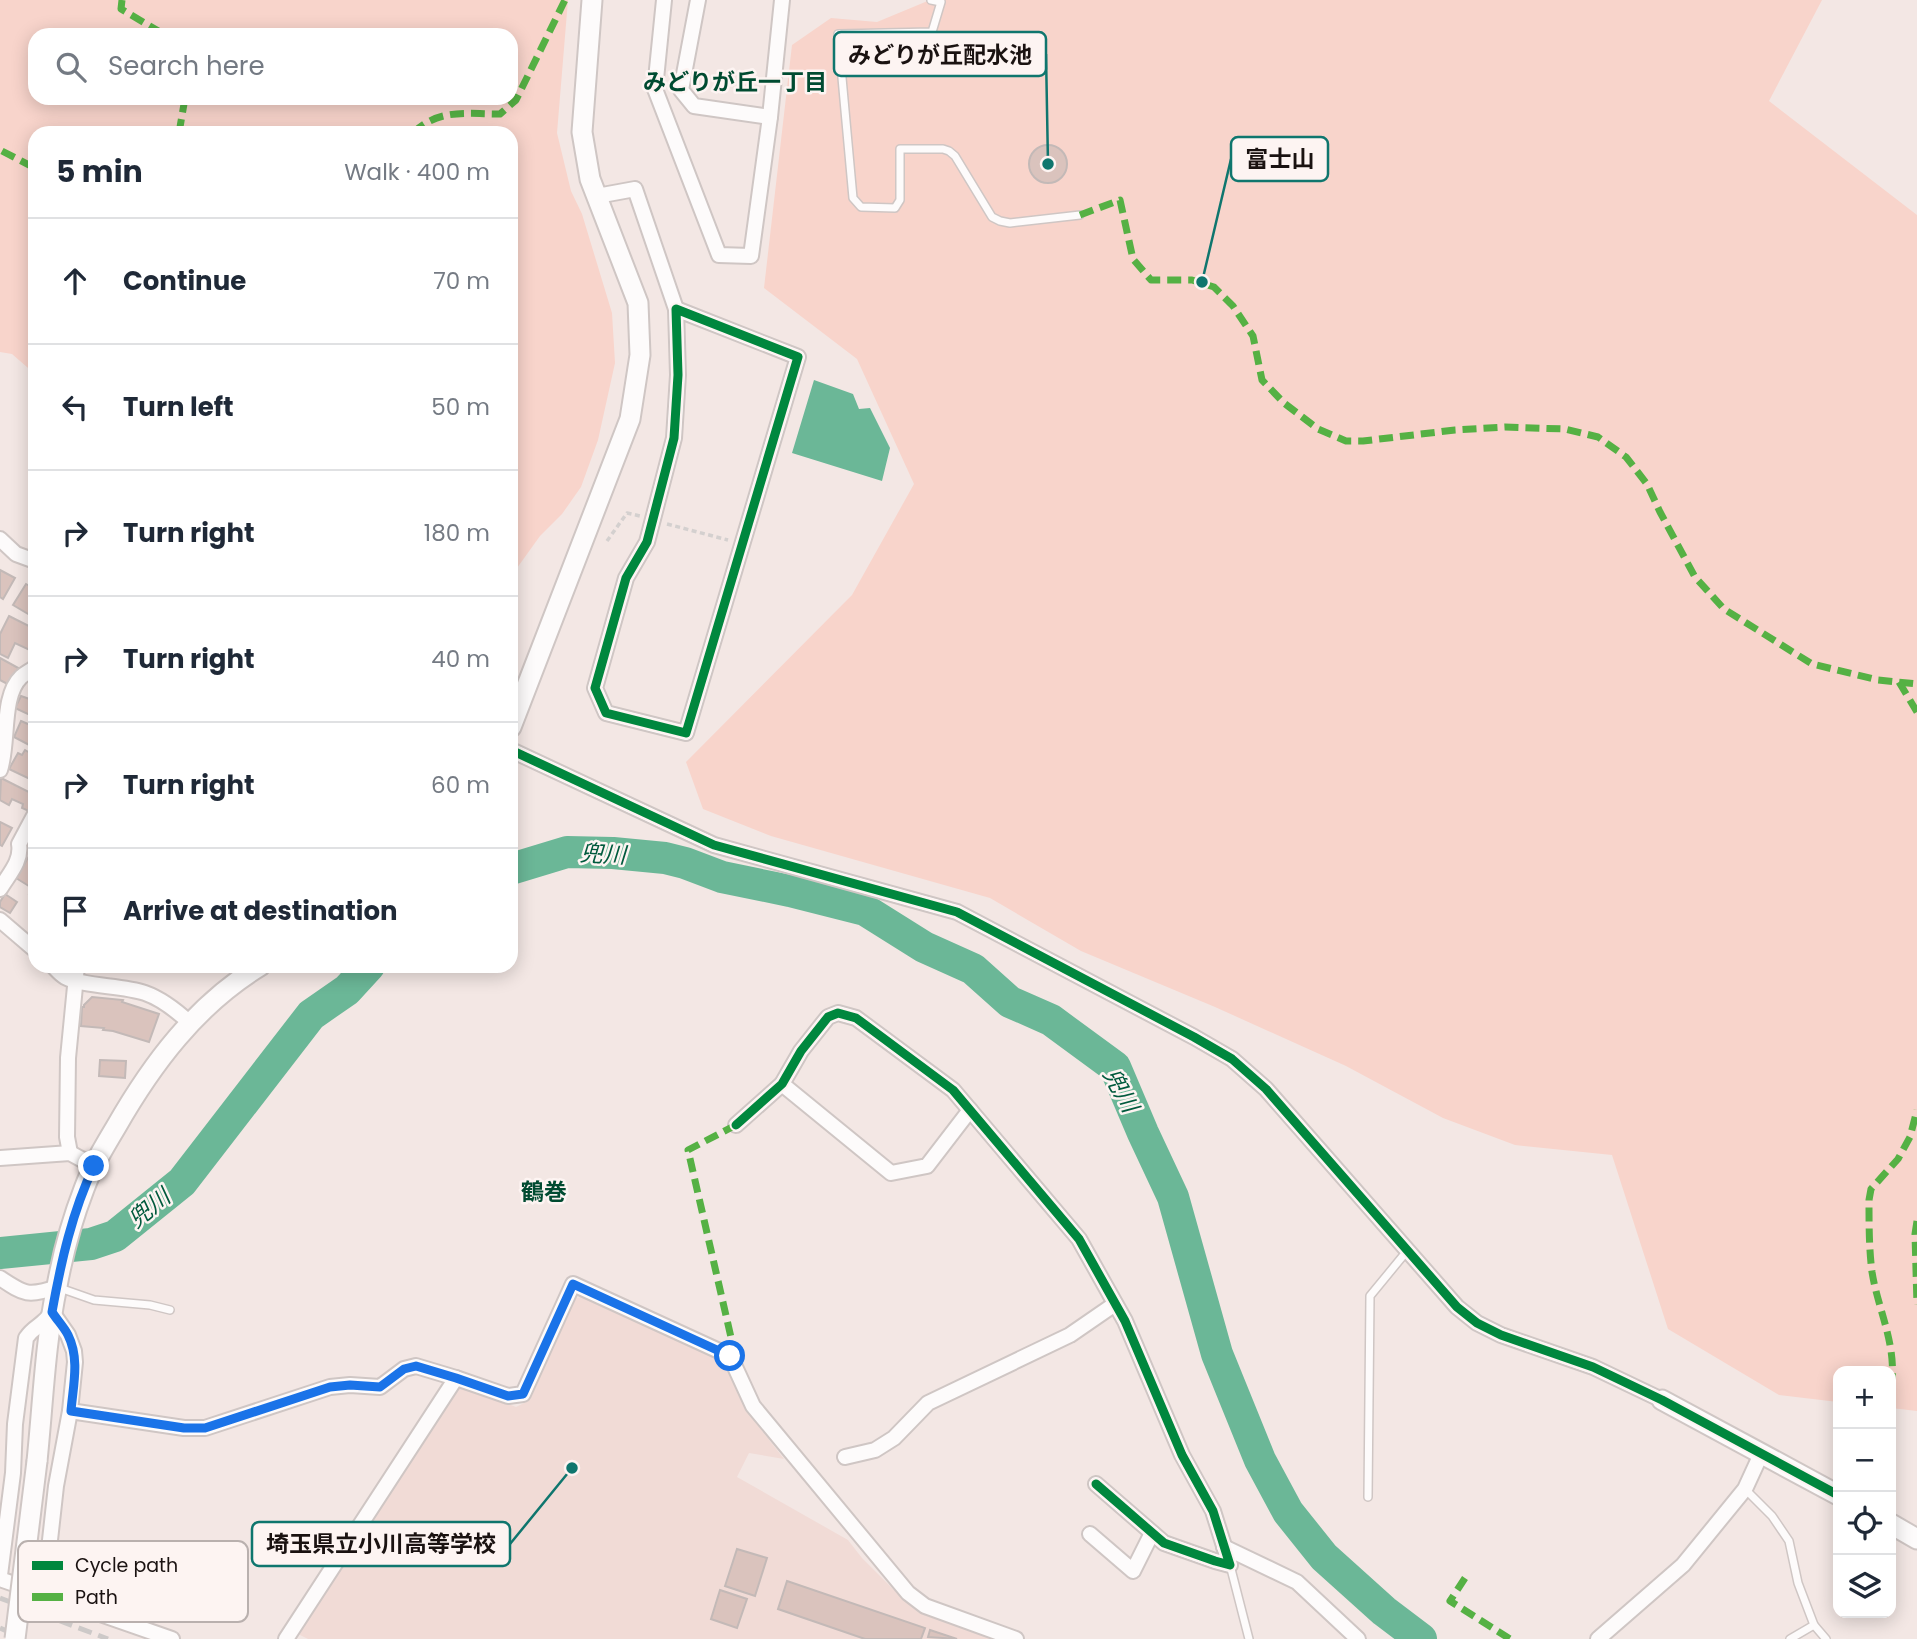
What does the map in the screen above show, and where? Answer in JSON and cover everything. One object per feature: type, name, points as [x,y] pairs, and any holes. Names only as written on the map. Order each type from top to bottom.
[{"type":"street","points":[[518,709],[630,419],[640,355],[638,303],[590,179],[582,132],[592,0]]},
{"type":"street","points":[[664,0],[655,89],[719,255],[751,256],[770,117],[782,0]]},
{"type":"street","points":[[698,0],[681,90],[694,106],[770,117]]},
{"type":"street","points":[[597,196],[635,189],[676,309],[678,375],[674,438],[653,520],[647,542],[626,578],[595,688],[606,713],[686,733],[798,357],[676,309]]},
{"type":"street","points":[[0,539],[16,554],[28,558]]},
{"type":"street","points":[[0,770],[6,738],[7,707],[21,677],[28,672]]},
{"type":"street","points":[[518,753],[714,845],[957,912],[1194,1037],[1232,1059],[1266,1088],[1457,1307],[1477,1323],[1501,1335],[1593,1367],[1662,1399],[1833,1492]]},
{"type":"street","points":[[0,889],[18,861],[21,853],[19,844],[28,827]]},
{"type":"street","points":[[0,920],[28,944]]},
{"type":"street","points":[[60,973],[63,976],[76,973],[147,993],[171,1007],[190,1023]]},
{"type":"street","points":[[70,1153],[67,1137],[68,1058],[76,973]]},
{"type":"street","points":[[27,1541],[52,1312],[72,1222],[93,1168],[139,1087],[165,1052],[217,997],[250,973]]},
{"type":"street","points":[[736,1125],[782,1084],[801,1051],[828,1017],[838,1013],[856,1018],[953,1090],[1079,1239],[1125,1321],[1182,1455],[1213,1511],[1230,1564],[1215,1562],[1164,1544],[1097,1484]]},
{"type":"street","points":[[782,1084],[891,1173],[928,1166],[970,1110]]},
{"type":"street","points":[[0,1158],[70,1153],[93,1168]]},
{"type":"street","points":[[0,1278],[22,1292],[42,1292],[57,1287]]},
{"type":"street","points":[[71,1411],[184,1428],[205,1428],[330,1387],[380,1387],[404,1369],[416,1366],[508,1396],[523,1394],[573,1284],[730,1356],[753,1406],[908,1593],[925,1606],[1016,1639]]},
{"type":"street","points":[[845,1457],[875,1450],[894,1437],[928,1403],[1070,1335],[1115,1304]]},
{"type":"street","points":[[50,1541],[56,1486],[71,1411],[75,1362],[68,1335],[52,1312]]},
{"type":"street","points":[[18,1584],[0,1577],[8,1475],[26,1338],[32,1328],[44,1324],[52,1312]]},
{"type":"street","points":[[286,1639],[456,1378]]},
{"type":"street","points":[[1598,1639],[1683,1565],[1745,1489],[1762,1452]]},
{"type":"street","points":[[8,1475],[56,1486]]},
{"type":"street","points":[[1896,1527],[1917,1539]]},
{"type":"street","points":[[1090,1534],[1133,1571],[1152,1533]]},
{"type":"street","points":[[1224,1548],[1297,1582],[1358,1639]]},
{"type":"street","points":[[15,1639],[18,1615]]},
{"type":"street","points":[[124,1622],[172,1639]]},
{"type":"lane","points":[[930,0],[941,2],[932,32],[838,34],[853,198],[861,207],[895,208],[900,200],[900,149],[943,149],[955,156],[992,217],[1000,221],[1010,223],[1080,215]]},
{"type":"lane","points":[[1367,1497],[1370,1296],[1407,1250]]},
{"type":"lane","points":[[57,1287],[94,1300],[150,1305],[170,1310]]},
{"type":"lane","points":[[1745,1489],[1772,1516],[1789,1541],[1798,1583],[1814,1625],[1826,1639]]},
{"type":"lane","points":[[1230,1564],[1250,1639]]},
{"type":"lane","points":[[1790,1639],[1814,1625]]},
{"type":"path","points":[[607,541],[627,513],[743,544]]},
{"type":"shaded area","points":[[0,0],[568,0],[557,133],[571,191],[582,214],[612,313],[615,363],[598,440],[581,487],[518,567],[518,126],[28,126],[28,368],[12,354],[0,352]]},
{"type":"shaded area","points":[[930,0],[1822,0],[1769,101],[1917,215],[1917,1411],[1896,1409],[1896,1366],[1833,1366],[1833,1401],[1779,1395],[1668,1329],[1612,1155],[1515,1145],[1443,1118],[1346,1066],[1081,951],[990,898],[771,836],[703,809],[686,762],[852,595],[914,484],[857,359],[764,288],[792,45],[831,18],[877,22]]},
{"type":"shaded area","points":[[814,380],[853,394],[859,409],[870,408],[890,448],[882,481],[792,453]]},
{"type":"shaded area","points":[[581,1297],[716,1356],[728,1367],[749,1414],[784,1459],[749,1453],[737,1477],[848,1540],[901,1597],[923,1611],[998,1639],[308,1639],[296,1633],[456,1389],[464,1386],[516,1407],[530,1400],[574,1298]]},
{"type":"building","points":[[1048,145],[1061,151],[1067,164],[1061,177],[1048,183],[1035,177],[1029,164],[1035,151]]},
{"type":"building","points":[[0,570],[15,578],[3,599],[0,597]]},
{"type":"building","points":[[26,584],[28,585],[28,614],[13,605]]},
{"type":"building","points":[[9,616],[28,626],[28,649],[15,643],[8,658],[0,654],[0,634]]},
{"type":"building","points":[[0,658],[20,669],[11,686],[0,680]]},
{"type":"building","points":[[21,696],[28,698],[28,714],[15,708]]},
{"type":"building","points":[[21,721],[28,724],[28,744],[14,737]]},
{"type":"building","points":[[25,750],[28,752],[28,778],[9,769],[18,753],[22,755]]},
{"type":"building","points":[[1,778],[28,792],[28,811],[22,808],[23,804],[12,799],[9,805],[0,800]]},
{"type":"building","points":[[0,822],[12,828],[2,846],[0,845]]},
{"type":"building","points":[[28,858],[28,886],[16,878]]},
{"type":"building","points":[[5,894],[17,902],[10,913],[0,907]]},
{"type":"building","points":[[92,997],[123,1000],[122,1002],[159,1014],[149,1042],[103,1030],[104,1028],[81,1026],[82,1007]]},
{"type":"building","points":[[100,1060],[126,1061],[125,1078],[99,1076]]},
{"type":"building","points":[[737,1549],[767,1558],[755,1596],[725,1586]]},
{"type":"building","points":[[787,1581],[925,1628],[921,1639],[865,1639],[778,1609]]},
{"type":"building","points":[[720,1590],[747,1599],[737,1628],[711,1619]]},
{"type":"building","points":[[930,1630],[957,1639],[928,1637]]},
{"type":"waterway","name":"兜川","points":[[518,867],[567,852],[665,858],[722,877],[865,910],[924,947],[973,969],[1010,1002],[1051,1020],[1115,1067],[1173,1197],[1217,1354],[1260,1460],[1288,1512],[1324,1557],[1384,1611],[1421,1639]]},
{"type":"waterway","name":"兜川","points":[[0,1253],[91,1244],[115,1236],[182,1182],[311,1015],[347,990],[363,973]]},
{"type":"railway","points":[[0,1598],[18,1605]]},
{"type":"railway","points":[[63,1622],[108,1639]]},
{"type":"railway","points":[[0,1628],[25,1639]]},
{"type":"marked path","points":[[122,0],[121,9],[153,28]]},
{"type":"marked path","points":[[518,96],[565,0]]},
{"type":"marked path","points":[[180,126],[184,105]]},
{"type":"marked path","points":[[422,126],[433,119],[454,114],[500,114],[510,105]]},
{"type":"marked path","points":[[2,151],[28,164]]},
{"type":"marked path","points":[[1080,215],[1120,200],[1133,259],[1151,280],[1192,280],[1214,287],[1233,306],[1253,336],[1262,380],[1284,403],[1318,429],[1346,441],[1505,427],[1565,429],[1598,437],[1626,457],[1647,484],[1695,577],[1724,609],[1812,664],[1878,680],[1917,684]]},
{"type":"marked path","points":[[1899,682],[1917,712]]},
{"type":"marked path","points":[[1892,1366],[1890,1343],[1872,1272],[1869,1200],[1871,1189],[1898,1159],[1910,1137],[1917,1110]]},
{"type":"marked path","points":[[730,1356],[733,1346],[688,1150],[736,1125]]},
{"type":"marked path","points":[[1917,1221],[1917,1305]]},
{"type":"marked path","points":[[1465,1578],[1450,1601],[1510,1639]]},
{"type":"cycle path","points":[[676,309],[798,357],[686,733],[606,713],[595,688],[626,578],[647,542],[674,438],[678,375],[676,309]]},
{"type":"cycle path","points":[[518,753],[714,845],[957,912],[1194,1037],[1232,1059],[1266,1089],[1457,1307],[1477,1323],[1501,1335],[1593,1367],[1662,1400],[1833,1492]]},
{"type":"cycle path","points":[[736,1125],[782,1084],[801,1051],[828,1017],[838,1013],[856,1018],[953,1090],[1079,1239],[1125,1321],[1182,1455],[1213,1511],[1230,1565],[1164,1543],[1096,1484]]},
{"type":"place","name":"みどりが丘配水池","points":[[1048,164]]},
{"type":"place","name":"富士山","points":[[1202,282]]},
{"type":"place","name":"埼玉県立小川高等学校","points":[[572,1468]]},
{"type":"district","name":"みどりが丘一丁目","points":[[735,82]]},
{"type":"district","name":"鶴巻","points":[[544,1192]]},
{"type":"route","points":[[94,1166],[72,1222],[52,1312],[68,1335],[74,1351],[71,1411],[184,1428],[205,1428],[330,1387],[380,1387],[404,1369],[416,1366],[508,1396],[523,1394],[573,1284],[730,1356]]}]
